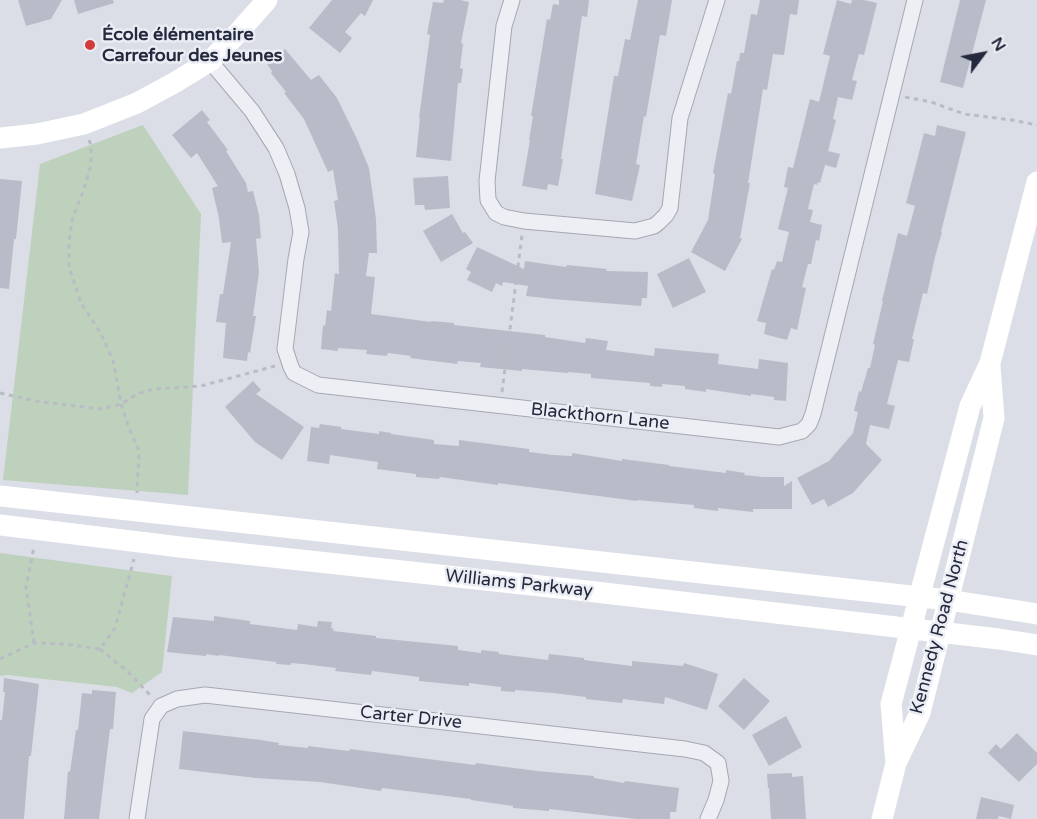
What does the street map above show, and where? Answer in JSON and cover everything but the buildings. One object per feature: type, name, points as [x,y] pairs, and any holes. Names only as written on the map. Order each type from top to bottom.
[{"type":"main road","points":[[0,138],[37,134],[84,124],[137,103],[210,61],[267,0]]},
{"type":"main road","name":"Kennedy Road North","points":[[896,763],[891,704],[970,406],[990,363],[1037,182]]},
{"type":"main road","name":"Kennedy Road North","points":[[896,763],[920,713],[994,418],[990,363]]},
{"type":"main road","name":"Williams Parkway","points":[[0,496],[948,600],[1037,614]]},
{"type":"main road","name":"Williams Parkway","points":[[0,525],[1037,645]]},
{"type":"main road","points":[[882,819],[896,763]]},
{"type":"street","points":[[512,0],[504,26],[487,189],[488,200],[496,213],[504,217],[524,221],[635,231],[654,225],[666,215],[670,208],[680,118],[717,0]]},
{"type":"street","name":"Blackthorn Lane","points":[[291,367],[294,373],[318,385],[779,437],[802,431],[809,424],[813,414],[915,0]]},
{"type":"street","points":[[210,61],[252,111],[276,148],[297,208],[301,232],[285,349],[291,367]]},
{"type":"street","name":"Carter Drive","points":[[161,706],[177,699],[205,695],[685,748],[704,753],[718,764],[721,781],[708,819]]},
{"type":"street","points":[[137,819],[152,719],[161,706]]},
{"type":"path","points":[[892,94],[932,102],[964,114],[1037,125]]},
{"type":"path","points":[[84,124],[91,145],[91,165],[72,220],[69,267],[81,303],[100,332],[113,360],[121,404],[139,451],[137,495]]},
{"type":"path","points":[[500,406],[524,221]]},
{"type":"path","points":[[0,393],[36,401],[100,409],[121,404],[137,394],[154,389],[201,386],[279,365],[291,367]]},
{"type":"path","points":[[34,643],[26,587],[37,529]]},
{"type":"path","points":[[100,649],[115,628],[134,559]]},
{"type":"path","points":[[0,659],[34,643],[66,644],[100,649],[128,672],[161,706]]},
{"type":"green space","points":[[143,125],[201,214],[188,495],[3,480],[40,164]]},
{"type":"green space","points":[[0,553],[172,576],[162,672],[132,693],[117,687],[0,676]]},
{"type":"place","name":"École élémentaire Carrefour des Jeunes","points":[[90,45]]}]
